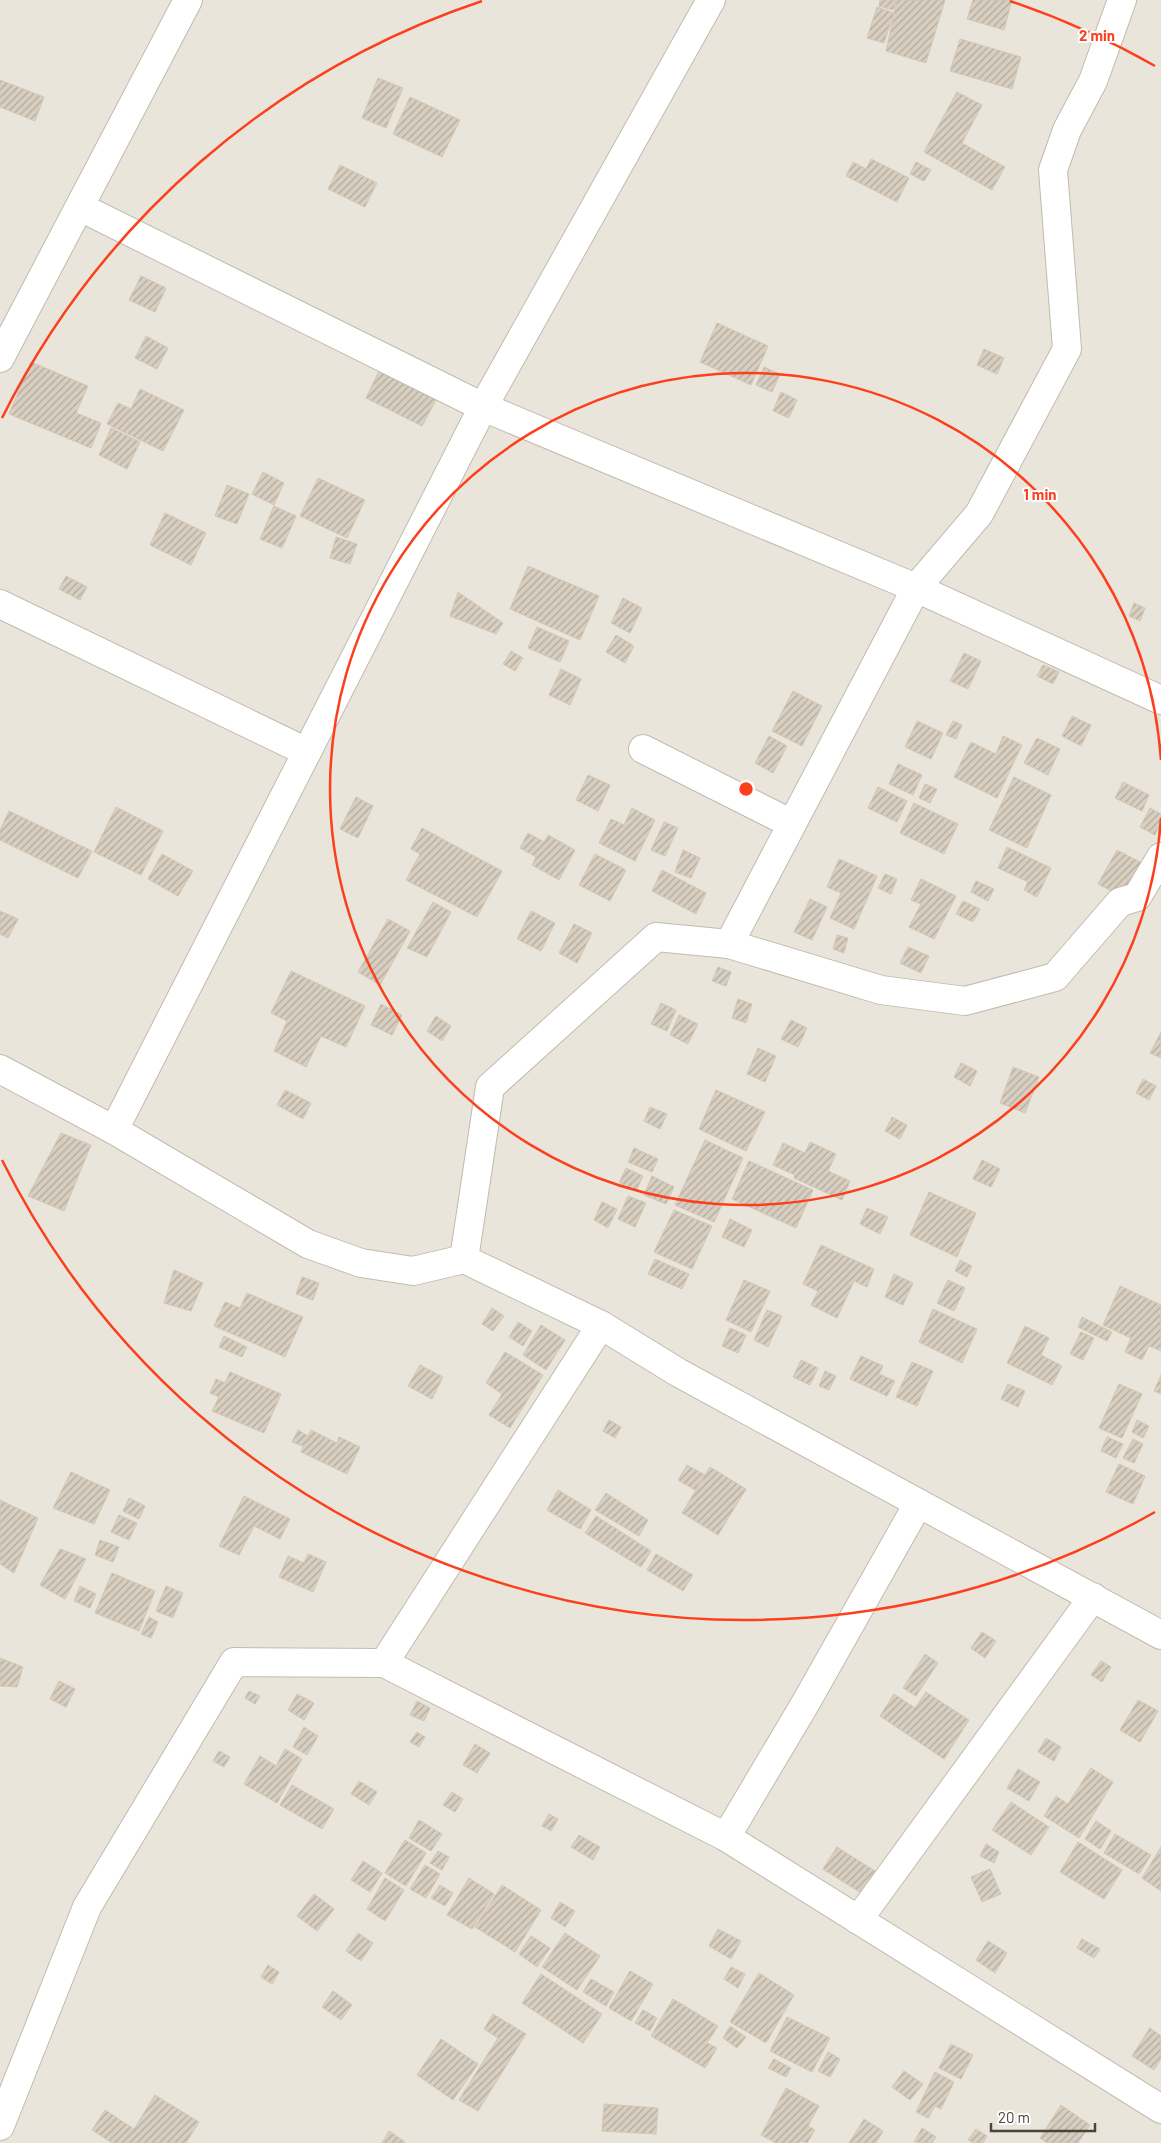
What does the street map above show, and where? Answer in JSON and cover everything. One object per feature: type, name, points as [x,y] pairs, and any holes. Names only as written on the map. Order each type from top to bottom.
[{"type":"street","points":[[0,358],[188,0]]},
{"type":"street","points":[[114,1130],[483,408],[711,0]]},
{"type":"street","points":[[729,944],[916,588],[980,514],[1067,350],[1053,170],[1067,130],[1093,81],[1122,0]]},
{"type":"street","points":[[80,207],[483,408],[916,588],[1161,700]]},
{"type":"street","points":[[0,604],[307,752]]},
{"type":"street","points":[[643,749],[792,824]]},
{"type":"street","points":[[464,1259],[490,1087],[656,937],[729,944],[881,990],[965,1001],[1055,977],[1120,902],[1136,897],[1161,857]]},
{"type":"street","points":[[0,1069],[114,1130],[308,1244],[361,1263],[413,1271],[464,1259],[601,1325],[678,1373],[1161,1635]]},
{"type":"street","points":[[384,1663],[601,1325]]},
{"type":"street","points":[[726,1837],[810,1695],[918,1504]]},
{"type":"street","points":[[858,1920],[1093,1597]]},
{"type":"street","points":[[0,2126],[87,1907],[234,1662],[384,1663],[726,1837],[1161,2109]]},
{"type":"shaded area","points":[[0,0],[1161,0],[1161,2143],[0,2143]]},
{"type":"building","points":[[880,0],[897,0],[893,10],[879,6]]},
{"type":"building","points":[[897,0],[945,0],[926,63],[886,51]]},
{"type":"building","points":[[973,0],[1012,0],[1004,30],[967,19]]},
{"type":"building","points":[[877,7],[894,13],[884,43],[867,38]]},
{"type":"building","points":[[960,39],[1021,57],[1012,89],[950,71]]},
{"type":"building","points":[[378,78],[403,88],[386,128],[362,118]]},
{"type":"building","points":[[0,80],[44,97],[35,121],[0,107]]},
{"type":"building","points":[[957,92],[982,105],[962,143],[1005,167],[992,190],[924,152]]},
{"type":"building","points":[[410,97],[460,120],[442,157],[393,134]]},
{"type":"building","points":[[871,159],[909,178],[897,202],[846,176],[853,162],[866,169]]},
{"type":"building","points":[[916,162],[931,170],[924,181],[910,174]]},
{"type":"building","points":[[340,165],[377,183],[365,207],[328,189]]},
{"type":"building","points":[[141,276],[166,288],[155,312],[129,300]]},
{"type":"building","points":[[717,323],[768,346],[751,385],[700,362]]},
{"type":"building","points":[[146,336],[168,348],[157,369],[135,358]]},
{"type":"building","points":[[984,349],[1004,358],[997,374],[977,365]]},
{"type":"building","points":[[31,362],[88,386],[76,413],[101,423],[91,448],[9,414]]},
{"type":"building","points":[[764,367],[780,374],[772,392],[756,385]]},
{"type":"building","points":[[379,371],[436,400],[422,426],[366,398]]},
{"type":"building","points":[[140,389],[184,410],[163,451],[107,424],[118,403],[131,409]]},
{"type":"building","points":[[781,392],[797,400],[789,418],[773,411]]},
{"type":"building","points":[[111,428],[140,442],[127,469],[99,455]]},
{"type":"building","points":[[263,472],[284,483],[274,505],[252,494]]},
{"type":"building","points":[[318,478],[365,500],[347,538],[300,516]]},
{"type":"building","points":[[227,485],[249,494],[237,524],[215,516]]},
{"type":"building","points":[[274,506],[296,516],[282,548],[260,539]]},
{"type":"building","points":[[165,513],[206,533],[191,565],[150,545]]},
{"type":"building","points":[[336,537],[357,544],[350,564],[330,558]]},
{"type":"building","points":[[528,566],[599,596],[580,640],[510,609]]},
{"type":"building","points":[[66,576],[87,587],[80,600],[59,589]]},
{"type":"building","points":[[458,592],[503,623],[496,634],[450,616]]},
{"type":"building","points":[[623,598],[642,608],[630,633],[611,623]]},
{"type":"building","points":[[1134,603],[1145,608],[1140,621],[1129,616]]},
{"type":"building","points":[[537,627],[569,641],[560,662],[528,648]]},
{"type":"building","points":[[616,635],[634,646],[625,663],[606,652]]},
{"type":"building","points":[[511,651],[523,658],[515,671],[503,664]]},
{"type":"building","points":[[964,653],[981,661],[968,689],[950,681]]},
{"type":"building","points":[[1043,665],[1059,672],[1053,684],[1037,676]]},
{"type":"building","points":[[561,669],[581,679],[570,705],[549,695]]},
{"type":"building","points":[[793,691],[822,706],[802,746],[772,731]]},
{"type":"building","points":[[1072,716],[1091,725],[1081,746],[1062,736]]},
{"type":"building","points":[[917,721],[943,733],[931,759],[905,747]]},
{"type":"building","points":[[953,721],[962,725],[956,739],[946,735]]},
{"type":"building","points":[[769,736],[787,746],[773,773],[755,763]]},
{"type":"building","points":[[1003,736],[1022,745],[997,798],[954,777],[971,742],[996,754]]},
{"type":"building","points":[[1037,738],[1060,749],[1048,775],[1024,763]]},
{"type":"building","points":[[898,764],[922,775],[913,795],[889,784]]},
{"type":"building","points":[[588,775],[610,785],[598,811],[576,800]]},
{"type":"building","points":[[1014,777],[1051,795],[1027,848],[989,830]]},
{"type":"building","points":[[1123,782],[1149,795],[1142,811],[1115,798]]},
{"type":"building","points":[[925,784],[937,789],[930,803],[919,798]]},
{"type":"building","points":[[878,787],[907,801],[897,822],[868,808]]},
{"type":"building","points":[[356,797],[373,806],[358,838],[340,829]]},
{"type":"building","points":[[914,803],[958,824],[944,854],[900,833]]},
{"type":"building","points":[[116,807],[163,831],[141,875],[94,852]]},
{"type":"building","points":[[632,808],[655,820],[635,861],[599,843],[611,819],[624,825]]},
{"type":"building","points":[[1150,808],[1161,814],[1161,822],[1155,835],[1140,827]]},
{"type":"building","points":[[9,811],[92,851],[78,878],[0,840],[0,830]]},
{"type":"building","points":[[664,822],[678,828],[665,856],[651,850]]},
{"type":"building","points":[[422,828],[502,871],[477,917],[406,880],[420,854],[411,849]]},
{"type":"building","points":[[528,833],[544,842],[548,835],[575,850],[559,880],[532,865],[536,857],[520,848]]},
{"type":"building","points":[[1007,847],[1051,868],[1037,897],[1024,890],[1028,882],[998,868]]},
{"type":"building","points":[[683,850],[700,858],[691,878],[675,872]]},
{"type":"building","points":[[1117,850],[1142,863],[1124,897],[1098,884]]},
{"type":"building","points":[[162,854],[193,871],[178,896],[148,879]]},
{"type":"building","points":[[595,854],[626,870],[610,901],[579,885]]},
{"type":"building","points":[[839,859],[877,876],[854,929],[830,918],[841,893],[827,887]]},
{"type":"building","points":[[662,870],[706,893],[696,914],[652,891]]},
{"type":"building","points":[[885,874],[897,879],[891,894],[878,888]]},
{"type":"building","points":[[921,879],[956,896],[934,939],[909,927],[921,904],[911,900]]},
{"type":"building","points":[[976,881],[994,889],[988,901],[971,892]]},
{"type":"building","points":[[810,899],[827,907],[812,940],[794,932]]},
{"type":"building","points":[[963,901],[980,909],[973,922],[956,914]]},
{"type":"building","points":[[433,902],[451,912],[427,957],[407,948]]},
{"type":"building","points":[[0,911],[18,919],[8,938],[0,934]]},
{"type":"building","points":[[531,911],[555,923],[541,951],[517,939]]},
{"type":"building","points":[[388,919],[410,931],[380,985],[358,972]]},
{"type":"building","points":[[574,924],[592,933],[577,963],[559,953]]},
{"type":"building","points":[[837,935],[848,938],[844,953],[833,949]]},
{"type":"building","points":[[908,947],[929,956],[921,973],[900,963]]},
{"type":"building","points":[[718,967],[731,972],[726,986],[712,981]]},
{"type":"building","points":[[291,971],[365,1006],[346,1047],[321,1036],[306,1067],[274,1051],[287,1021],[271,1013]]},
{"type":"building","points":[[738,999],[752,1004],[746,1023],[732,1018]]},
{"type":"building","points":[[661,1003],[676,1010],[667,1031],[651,1024]]},
{"type":"building","points":[[381,1004],[402,1015],[392,1035],[371,1025]]},
{"type":"building","points":[[679,1015],[698,1024],[688,1044],[670,1035]]},
{"type":"building","points":[[436,1016],[451,1026],[442,1041],[427,1031]]},
{"type":"building","points":[[791,1020],[807,1028],[798,1047],[781,1039]]},
{"type":"building","points":[[1161,1032],[1161,1058],[1150,1053]]},
{"type":"building","points":[[758,1048],[776,1056],[765,1082],[747,1074]]},
{"type":"building","points":[[961,1063],[977,1071],[970,1086],[954,1077]]},
{"type":"building","points":[[1013,1067],[1039,1077],[1025,1113],[1000,1103]]},
{"type":"building","points":[[1143,1079],[1156,1086],[1149,1100],[1136,1093]]},
{"type":"building","points":[[285,1090],[311,1103],[303,1119],[277,1105]]},
{"type":"building","points":[[716,1090],[765,1112],[746,1151],[699,1129]]},
{"type":"building","points":[[650,1107],[667,1114],[660,1129],[644,1121]]},
{"type":"building","points":[[892,1117],[907,1125],[900,1139],[885,1131]]},
{"type":"building","points":[[61,1133],[91,1145],[64,1211],[28,1196]]},
{"type":"building","points":[[705,1140],[743,1158],[714,1222],[675,1205]]},
{"type":"building","points":[[810,1142],[836,1154],[828,1171],[850,1181],[842,1200],[794,1178],[795,1175],[773,1165],[783,1143],[805,1153]]},
{"type":"building","points":[[634,1148],[658,1159],[652,1172],[628,1162]]},
{"type":"building","points":[[982,1160],[1000,1169],[991,1187],[973,1179]]},
{"type":"building","points":[[749,1161],[813,1190],[796,1228],[732,1199]]},
{"type":"building","points":[[626,1168],[643,1176],[636,1191],[619,1183]]},
{"type":"building","points":[[652,1176],[674,1187],[666,1204],[644,1195]]},
{"type":"building","points":[[929,1192],[976,1213],[957,1257],[910,1235]]},
{"type":"building","points":[[628,1196],[646,1203],[635,1227],[618,1219]]},
{"type":"building","points":[[602,1202],[617,1209],[608,1228],[594,1220]]},
{"type":"building","points":[[867,1208],[888,1217],[880,1234],[860,1224]]},
{"type":"building","points":[[674,1210],[712,1226],[692,1269],[654,1252]]},
{"type":"building","points":[[730,1219],[752,1230],[744,1247],[722,1237]]},
{"type":"building","points":[[821,1245],[874,1269],[867,1287],[854,1281],[837,1318],[811,1305],[818,1291],[803,1284]]},
{"type":"building","points":[[655,1259],[689,1274],[682,1289],[648,1274]]},
{"type":"building","points":[[960,1260],[972,1266],[967,1277],[955,1271]]},
{"type":"building","points":[[174,1270],[203,1283],[191,1311],[164,1303]]},
{"type":"building","points":[[894,1274],[913,1283],[903,1305],[885,1297]]},
{"type":"building","points":[[302,1277],[319,1283],[313,1300],[296,1294]]},
{"type":"building","points":[[744,1280],[770,1291],[751,1332],[726,1320]]},
{"type":"building","points":[[948,1280],[965,1288],[954,1311],[937,1303]]},
{"type":"building","points":[[1120,1286],[1161,1305],[1161,1351],[1149,1346],[1142,1360],[1125,1352],[1131,1338],[1103,1325]]},
{"type":"building","points":[[247,1293],[303,1317],[285,1357],[214,1326],[225,1302],[240,1308]]},
{"type":"building","points":[[492,1308],[504,1316],[493,1331],[482,1324]]},
{"type":"building","points":[[933,1309],[977,1329],[962,1363],[919,1342]]},
{"type":"building","points":[[767,1310],[782,1316],[768,1347],[754,1340]]},
{"type":"building","points":[[1082,1317],[1112,1332],[1107,1341],[1078,1327]]},
{"type":"building","points":[[518,1322],[532,1331],[523,1346],[509,1337]]},
{"type":"building","points":[[541,1325],[565,1340],[546,1370],[523,1355]]},
{"type":"building","points":[[1025,1326],[1049,1338],[1041,1355],[1062,1366],[1052,1385],[1007,1363]]},
{"type":"building","points":[[730,1328],[746,1335],[738,1353],[722,1346]]},
{"type":"building","points":[[1081,1332],[1094,1338],[1083,1360],[1070,1354]]},
{"type":"building","points":[[224,1336],[247,1347],[242,1357],[219,1347]]},
{"type":"building","points":[[505,1352],[543,1375],[510,1428],[489,1415],[502,1394],[486,1383]]},
{"type":"building","points":[[861,1356],[883,1366],[879,1374],[895,1381],[887,1396],[850,1379]]},
{"type":"building","points":[[801,1360],[818,1368],[810,1385],[793,1377]]},
{"type":"building","points":[[912,1362],[933,1371],[917,1406],[896,1397]]},
{"type":"building","points":[[420,1365],[443,1377],[432,1399],[408,1386]]},
{"type":"building","points":[[825,1371],[836,1376],[829,1390],[819,1386]]},
{"type":"building","points":[[230,1372],[281,1394],[264,1433],[212,1411],[219,1397],[210,1393],[216,1379],[225,1383]]},
{"type":"building","points":[[1161,1375],[1161,1394],[1154,1391]]},
{"type":"building","points":[[1008,1384],[1025,1391],[1018,1407],[1001,1399]]},
{"type":"building","points":[[1119,1384],[1142,1394],[1122,1438],[1099,1428]]},
{"type":"building","points":[[609,1420],[621,1427],[615,1438],[603,1431]]},
{"type":"building","points":[[1137,1420],[1149,1426],[1143,1438],[1132,1432]]},
{"type":"building","points":[[298,1430],[308,1436],[311,1430],[337,1443],[339,1437],[360,1447],[347,1474],[301,1452],[303,1446],[292,1442]]},
{"type":"building","points":[[1107,1437],[1123,1444],[1116,1458],[1101,1451]]},
{"type":"building","points":[[1133,1439],[1143,1444],[1134,1463],[1123,1458]]},
{"type":"building","points":[[1119,1464],[1145,1476],[1133,1504],[1106,1492]]},
{"type":"building","points":[[687,1465],[705,1475],[695,1490],[678,1480]]},
{"type":"building","points":[[710,1467],[746,1489],[718,1535],[682,1513]]},
{"type":"building","points":[[71,1472],[110,1490],[94,1524],[53,1508]]},
{"type":"building","points":[[558,1490],[591,1510],[580,1529],[547,1510]]},
{"type":"building","points":[[606,1493],[648,1520],[639,1536],[595,1510]]},
{"type":"building","points":[[244,1496],[290,1519],[280,1539],[254,1526],[239,1555],[219,1546]]},
{"type":"building","points":[[129,1498],[145,1506],[139,1519],[123,1511]]},
{"type":"building","points":[[0,1500],[38,1518],[14,1573],[0,1564]]},
{"type":"building","points":[[119,1515],[137,1523],[129,1540],[111,1532]]},
{"type":"building","points":[[596,1516],[651,1551],[641,1567],[585,1533]]},
{"type":"building","points":[[100,1540],[119,1547],[113,1562],[95,1555]]},
{"type":"building","points":[[60,1549],[86,1559],[65,1599],[40,1585]]},
{"type":"building","points":[[308,1554],[326,1562],[313,1592],[279,1577],[288,1556],[304,1563]]},
{"type":"building","points":[[656,1554],[693,1575],[683,1591],[647,1570]]},
{"type":"building","points":[[112,1573],[155,1591],[139,1631],[95,1613]]},
{"type":"building","points":[[80,1586],[96,1594],[90,1608],[74,1601]]},
{"type":"building","points":[[166,1586],[183,1593],[173,1618],[156,1611]]},
{"type":"building","points":[[149,1617],[158,1622],[151,1638],[141,1634]]},
{"type":"building","points":[[982,1632],[996,1641],[985,1658],[971,1648]]},
{"type":"building","points":[[925,1654],[938,1663],[916,1696],[903,1688]]},
{"type":"building","points":[[0,1658],[23,1667],[17,1687],[0,1686]]},
{"type":"building","points":[[1101,1661],[1111,1667],[1102,1682],[1091,1675]]},
{"type":"building","points":[[59,1681],[75,1689],[66,1707],[50,1699]]},
{"type":"building","points":[[249,1691],[260,1696],[255,1704],[245,1698]]},
{"type":"building","points":[[926,1692],[969,1720],[944,1759],[880,1716],[894,1694],[915,1708]]},
{"type":"building","points":[[297,1694],[314,1703],[304,1720],[288,1710]]},
{"type":"building","points":[[1138,1700],[1158,1711],[1140,1742],[1120,1730]]},
{"type":"building","points":[[417,1701],[430,1708],[424,1721],[410,1715]]},
{"type":"building","points":[[304,1727],[318,1736],[307,1755],[293,1747]]},
{"type":"building","points":[[417,1732],[425,1737],[419,1747],[410,1742]]},
{"type":"building","points":[[1046,1738],[1061,1747],[1054,1761],[1038,1752]]},
{"type":"building","points":[[475,1744],[490,1753],[477,1773],[463,1765]]},
{"type":"building","points":[[285,1749],[302,1759],[277,1803],[244,1784],[260,1756],[276,1766]]},
{"type":"building","points":[[219,1751],[230,1757],[224,1767],[213,1761]]},
{"type":"building","points":[[1091,1768],[1113,1782],[1079,1838],[1044,1816],[1056,1796],[1068,1804]]},
{"type":"building","points":[[1018,1769],[1040,1782],[1029,1801],[1007,1788]]},
{"type":"building","points":[[359,1781],[377,1792],[369,1805],[351,1794]]},
{"type":"building","points":[[292,1785],[334,1809],[322,1829],[280,1805]]},
{"type":"building","points":[[452,1792],[463,1799],[455,1812],[443,1805]]},
{"type":"building","points":[[1011,1802],[1049,1827],[1031,1855],[992,1830]]},
{"type":"building","points":[[549,1814],[558,1819],[551,1831],[542,1826]]},
{"type":"building","points":[[419,1820],[442,1834],[431,1851],[409,1838]]},
{"type":"building","points":[[1096,1821],[1111,1831],[1100,1849],[1085,1839]]},
{"type":"building","points":[[1115,1834],[1151,1855],[1139,1874],[1104,1853]]},
{"type":"building","points":[[579,1835],[600,1847],[593,1860],[571,1847]]},
{"type":"building","points":[[405,1840],[426,1853],[406,1886],[385,1873]]},
{"type":"building","points":[[1078,1842],[1122,1870],[1104,1899],[1060,1872]]},
{"type":"building","points":[[986,1844],[999,1852],[994,1863],[980,1856]]},
{"type":"building","points":[[837,1847],[875,1871],[861,1893],[823,1869]]},
{"type":"building","points":[[1161,1847],[1161,1891],[1142,1878]]},
{"type":"building","points":[[438,1851],[449,1857],[442,1870],[430,1863]]},
{"type":"building","points":[[363,1861],[382,1873],[370,1892],[351,1880]]},
{"type":"building","points":[[425,1865],[440,1874],[426,1898],[410,1889]]},
{"type":"building","points":[[990,1869],[1001,1894],[982,1902],[971,1877]]},
{"type":"building","points":[[385,1878],[404,1890],[385,1921],[367,1909]]},
{"type":"building","points":[[469,1878],[494,1894],[472,1929],[447,1915]]},
{"type":"building","points":[[440,1885],[453,1893],[445,1906],[431,1898]]},
{"type":"building","points":[[502,1885],[541,1910],[515,1952],[475,1927]]},
{"type":"building","points":[[314,1894],[334,1909],[317,1931],[297,1916]]},
{"type":"building","points":[[560,1902],[575,1911],[565,1927],[551,1918]]},
{"type":"building","points":[[718,1929],[741,1941],[731,1959],[709,1946]]},
{"type":"building","points":[[358,1933],[373,1943],[361,1961],[346,1951]]},
{"type":"building","points":[[565,1933],[600,1956],[577,1990],[542,1967]]},
{"type":"building","points":[[531,1936],[550,1948],[537,1967],[519,1954]]},
{"type":"building","points":[[1082,1939],[1100,1949],[1094,1958],[1077,1948]]},
{"type":"building","points":[[988,1941],[1007,1953],[995,1973],[976,1960]]},
{"type":"building","points":[[268,1965],[279,1972],[272,1984],[261,1977]]},
{"type":"building","points":[[731,1967],[745,1974],[738,1988],[724,1979]]},
{"type":"building","points":[[630,1971],[653,1984],[631,2021],[609,2008]]},
{"type":"building","points":[[759,1973],[794,1995],[766,2043],[730,2022]]},
{"type":"building","points":[[541,1974],[602,2014],[583,2043],[522,2003]]},
{"type":"building","points":[[591,1979],[614,1992],[606,2006],[583,1992]]},
{"type":"building","points":[[333,1991],[352,2005],[341,2020],[322,2007]]},
{"type":"building","points":[[673,1999],[718,2026],[707,2043],[717,2048],[705,2068],[651,2036]]},
{"type":"building","points":[[643,2010],[657,2018],[650,2031],[635,2023]]},
{"type":"building","points":[[493,2014],[526,2034],[478,2111],[459,2100],[498,2038],[484,2029]]},
{"type":"building","points":[[787,2017],[830,2038],[812,2072],[770,2051]]},
{"type":"building","points":[[730,2026],[746,2037],[737,2048],[723,2038]]},
{"type":"building","points":[[1150,2028],[1161,2036],[1161,2059],[1154,2070],[1132,2056]]},
{"type":"building","points":[[441,2039],[478,2064],[453,2100],[417,2075]]},
{"type":"building","points":[[951,2044],[973,2055],[961,2079],[939,2068]]},
{"type":"building","points":[[828,2052],[840,2059],[830,2077],[818,2071]]},
{"type":"building","points":[[774,2059],[791,2068],[786,2077],[768,2068]]},
{"type":"building","points":[[904,2071],[923,2084],[910,2100],[892,2087]]},
{"type":"building","points":[[935,2072],[954,2082],[941,2109],[935,2106],[928,2118],[916,2112]]},
{"type":"building","points":[[786,2088],[819,2106],[808,2126],[815,2130],[807,2143],[800,2141],[799,2143],[776,2143],[761,2135]]},
{"type":"building","points":[[155,2095],[199,2122],[186,2143],[112,2143],[92,2130],[105,2110],[134,2129]]},
{"type":"building","points":[[604,2104],[658,2108],[656,2134],[602,2131]]},
{"type":"building","points":[[1061,2105],[1090,2125],[1078,2143],[1047,2143],[1040,2138]]},
{"type":"building","points":[[864,2119],[883,2131],[876,2143],[849,2143]]},
{"type":"building","points":[[922,2128],[936,2137],[932,2143],[914,2142]]},
{"type":"building","points":[[976,2129],[987,2136],[983,2143],[974,2143],[968,2140]]},
{"type":"building","points":[[389,2131],[405,2142],[382,2143]]}]
